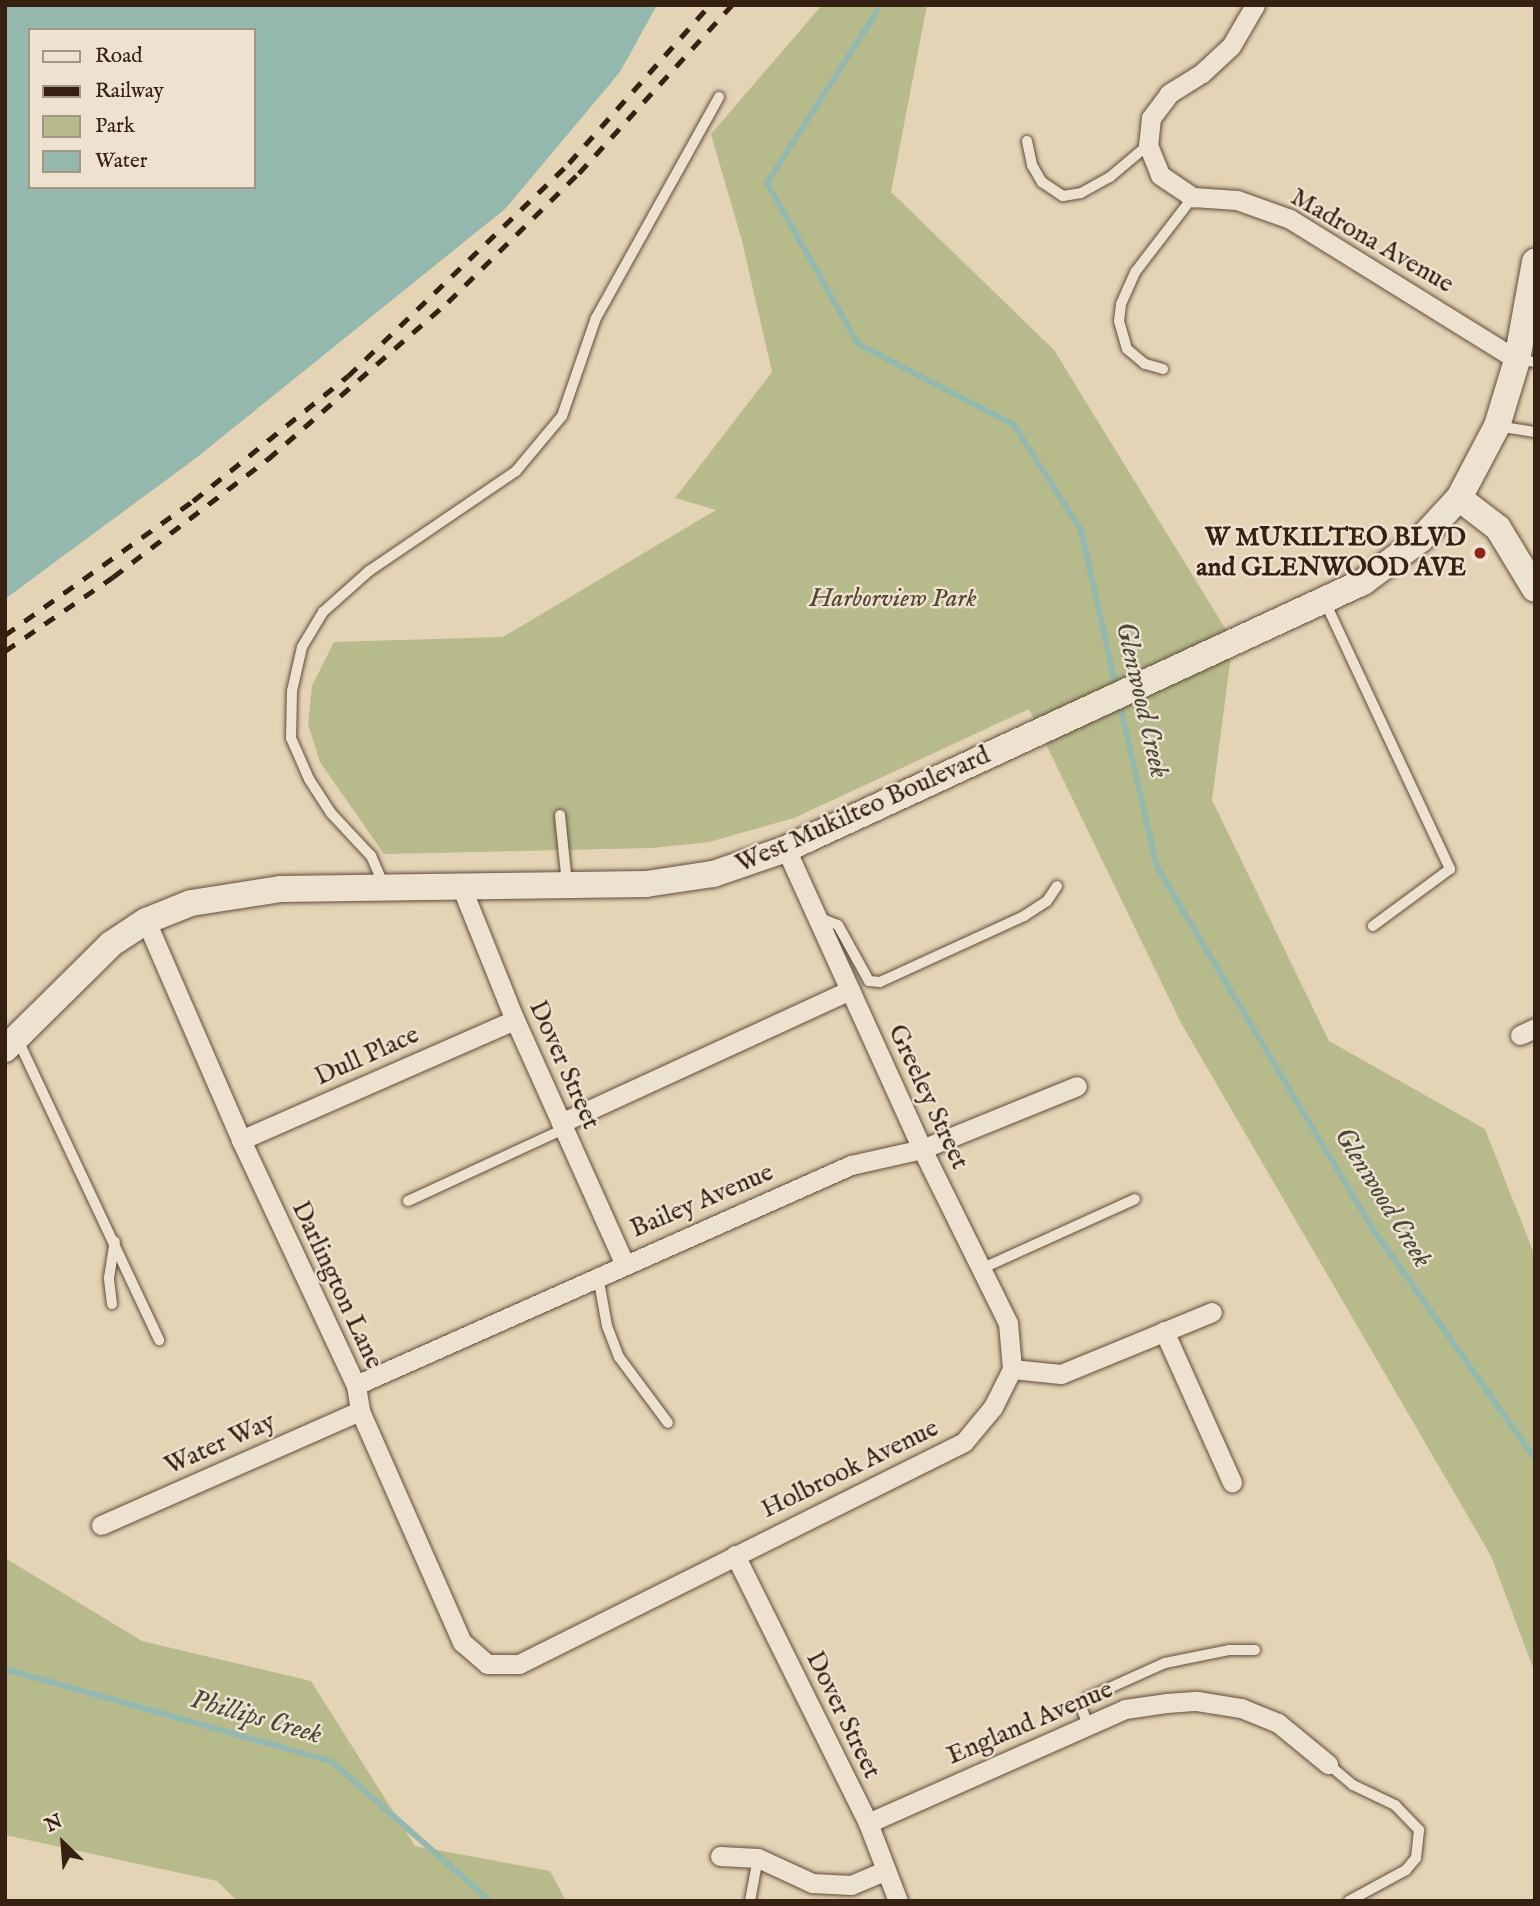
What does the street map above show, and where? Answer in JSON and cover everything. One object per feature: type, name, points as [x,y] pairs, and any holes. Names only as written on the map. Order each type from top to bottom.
[{"type":"main road","name":"West Mukilteo Boulevard","points":[[11,1043],[111,944],[146,921],[191,903],[229,894],[384,887],[681,881],[786,849],[1363,582],[1421,539],[1458,498],[1497,426],[1526,361],[1535,262]]},
{"type":"main road","points":[[1458,498],[1498,528],[1535,589]]},
{"type":"street","points":[[1148,145],[1151,118],[1169,94],[1202,73],[1231,46],[1255,5]]},
{"type":"street","name":"Madrona Avenue","points":[[1148,145],[1160,175],[1193,197],[1237,200],[1290,219],[1526,361]]},
{"type":"street","name":"Greeley Street","points":[[786,849],[922,1149],[1008,1324],[1012,1369]]},
{"type":"street","name":"Dover Street","points":[[461,886],[515,1020],[624,1263]]},
{"type":"street","name":"Darlington Lane","points":[[146,921],[241,1140],[356,1385],[360,1411],[462,1642],[486,1664]]},
{"type":"street","points":[[563,1126],[850,990]]},
{"type":"street","name":"Dull Place","points":[[241,1140],[515,1020]]},
{"type":"street","name":"Bailey Avenue","points":[[356,1385],[624,1263],[851,1165],[922,1149],[1077,1086]]},
{"type":"street","points":[[1012,1369],[1061,1374],[1092,1365],[1212,1312]]},
{"type":"street","points":[[1164,1331],[1232,1482]]},
{"type":"street","name":"Holbrook Avenue","points":[[486,1664],[519,1664],[964,1442],[993,1407],[1012,1369]]},
{"type":"street","name":"Water Way","points":[[101,1525],[360,1411]]},
{"type":"street","name":"Dover Street","points":[[735,1555],[868,1823],[898,1901]]},
{"type":"street","name":"England Avenue","points":[[868,1823],[1125,1709],[1208,1703],[1241,1708],[1278,1723],[1328,1764]]},
{"type":"street","points":[[720,1856],[758,1858],[812,1883],[850,1885],[886,1870]]},
{"type":"lane","points":[[384,887],[371,856],[331,813],[309,779],[291,738],[292,691],[302,648],[323,612],[369,571],[516,471],[562,416],[596,318],[719,97]]},
{"type":"lane","points":[[1027,141],[1042,182],[1063,196],[1081,193],[1110,177],[1148,145]]},
{"type":"lane","points":[[1163,369],[1145,364],[1127,349],[1119,321],[1121,304],[1136,271],[1193,197]]},
{"type":"lane","points":[[1497,426],[1535,432]]},
{"type":"lane","points":[[1324,600],[1450,869],[1373,926]]},
{"type":"lane","points":[[559,815],[567,885]]},
{"type":"lane","points":[[817,916],[838,925],[869,981],[880,982],[1024,916],[1048,901],[1057,886]]},
{"type":"lane","points":[[11,1043],[115,1241],[159,1340]]},
{"type":"lane","points":[[408,1200],[563,1126]]},
{"type":"lane","points":[[981,1269],[1135,1199]]},
{"type":"lane","points":[[112,1304],[109,1278],[115,1241]]},
{"type":"lane","points":[[598,1275],[607,1326],[619,1357],[668,1423]]},
{"type":"lane","points":[[1088,1724],[1081,1707],[1087,1698],[1165,1662],[1229,1650],[1255,1650]]},
{"type":"lane","points":[[1328,1764],[1353,1786],[1395,1805],[1412,1817],[1419,1830],[1416,1858],[1406,1870],[1349,1901]]},
{"type":"lane","points":[[750,1901],[758,1858]]},
{"type":"green space","name":"Harborview Park","points":[[822,5],[927,5],[891,192],[1054,350],[1233,641],[1212,800],[1329,1041],[1485,1129],[1535,1256],[1535,1673],[1491,1556],[1181,1023],[1029,709],[794,818],[709,842],[653,848],[384,854],[320,762],[308,724],[312,686],[334,642],[503,637],[716,510],[675,498],[772,372],[742,241],[711,134]]},
{"type":"green space","points":[[5,1558],[142,1641],[311,1681],[415,1846],[550,1871],[566,1901],[237,1901],[217,1881],[5,1835]]},
{"type":"water","points":[[5,5],[657,5],[620,72],[505,209],[196,458],[5,599]]},
{"type":"waterway","name":"Glenwood Creek","points":[[878,10],[767,183],[858,344],[1014,425],[1081,530],[1116,687]]},
{"type":"waterway","name":"Glenwood Creek","points":[[1119,701],[1157,867],[1375,1232],[1535,1459]]},
{"type":"waterway","name":"Phillips Creek","points":[[5,1669],[331,1761],[490,1901]]},
{"type":"railway","points":[[5,635],[193,501],[348,376],[569,163],[710,5]]},
{"type":"railway","points":[[5,651],[113,577],[268,459],[448,302],[579,173],[732,5]]},
{"type":"place","name":"W MUKILTEO BLVD and GLENWOOD AVE","points":[[1480,553]]}]
